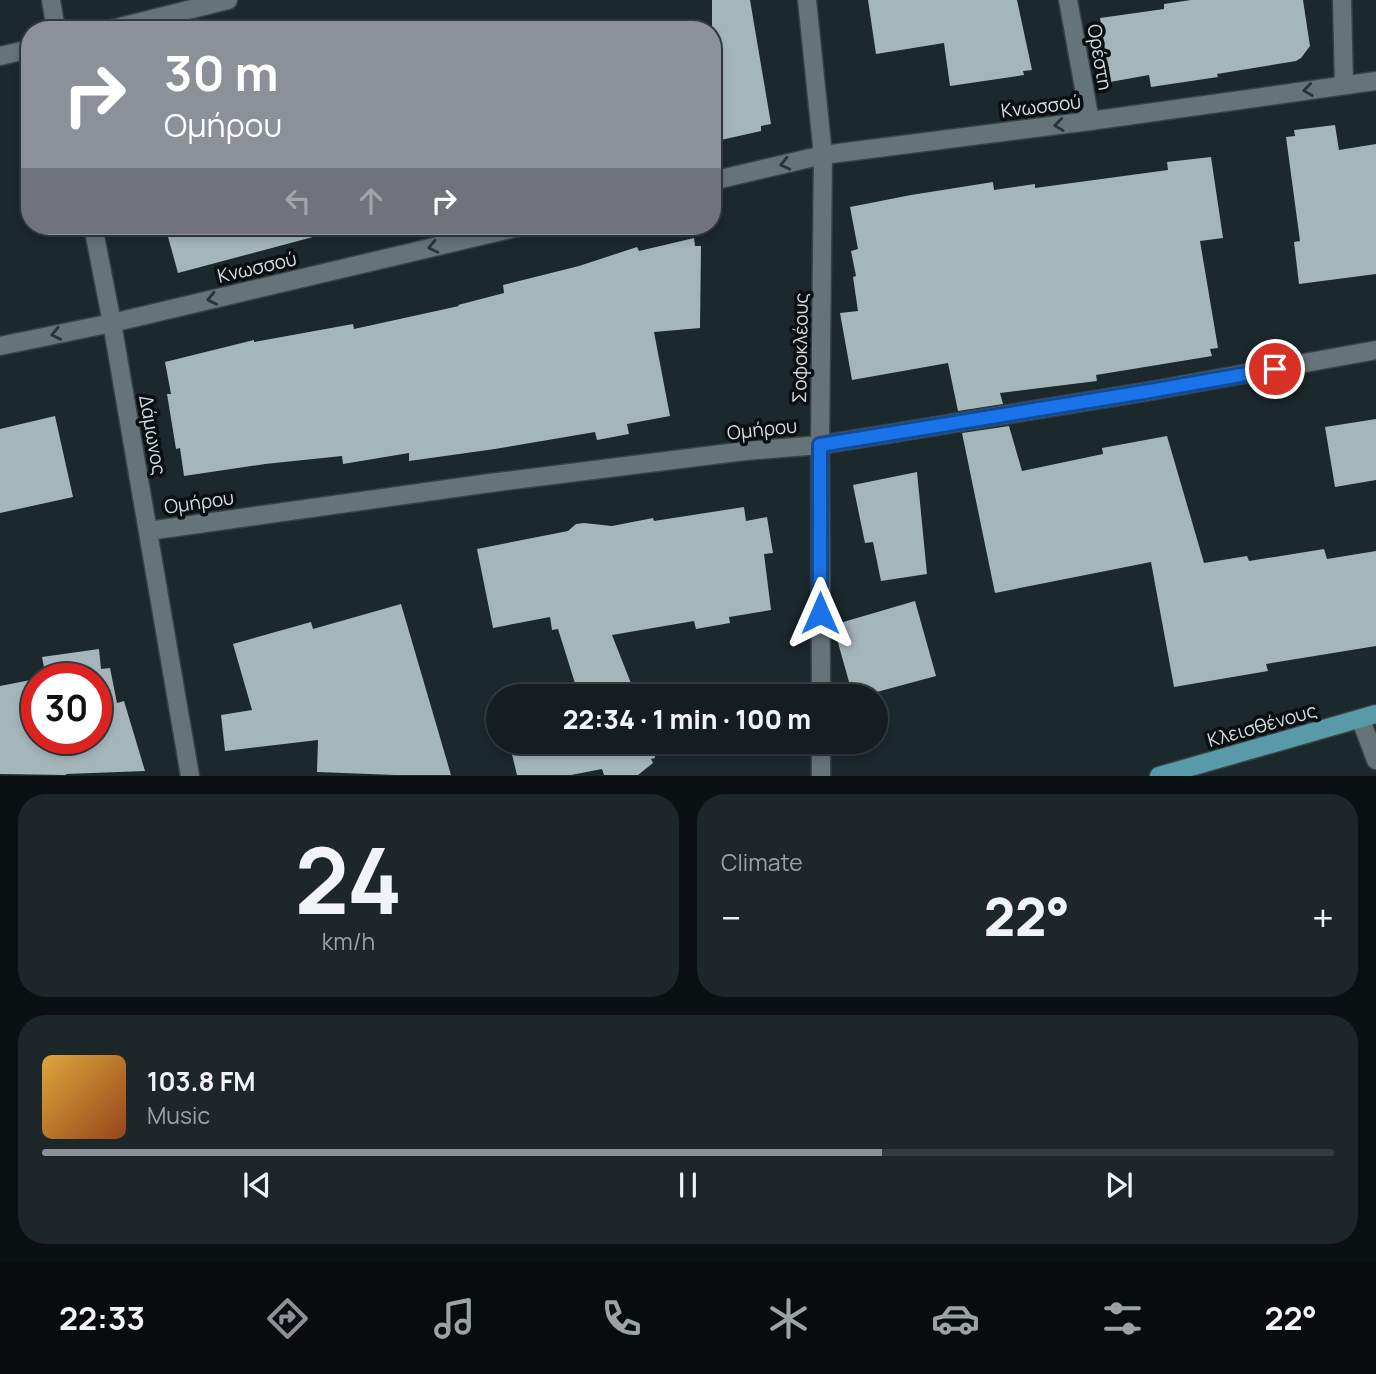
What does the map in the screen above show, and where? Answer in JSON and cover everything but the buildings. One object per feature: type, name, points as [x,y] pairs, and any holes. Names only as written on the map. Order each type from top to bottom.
[{"type":"main road","name":"Κλεισθένους","points":[[1159,775],[1368,717]]},
{"type":"street","points":[[51,0],[54,21]]},
{"type":"street","points":[[144,21],[228,0]]},
{"type":"street","name":"Σοφοκλέους","points":[[807,0],[823,155],[821,684]]},
{"type":"street","name":"Ορέστη","points":[[1068,0],[1090,121]]},
{"type":"street","points":[[1342,0],[1344,85]]},
{"type":"street","points":[[0,56],[21,51]]},
{"type":"street","name":"Κνωσσού","points":[[721,179],[823,155],[1376,81]]},
{"type":"street","name":"Δάμωνος","points":[[95,235],[190,775]]},
{"type":"street","name":"Κνωσσού","points":[[0,346],[112,323],[485,235]]},
{"type":"street","name":"Ομήρου","points":[[148,531],[490,483],[745,451],[820,445],[1150,391],[1376,350]]},
{"type":"street","points":[[1368,717],[1376,760]]},
{"type":"street","points":[[821,754],[821,775]]},
{"type":"route","points":[[820,613],[820,445],[1275,369]]}]
